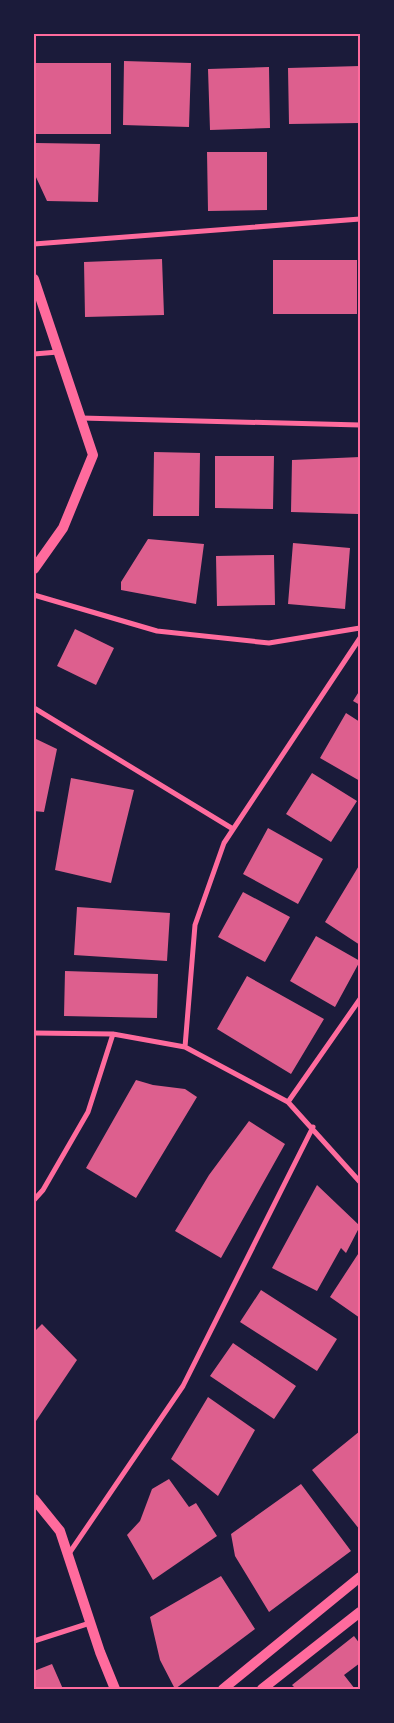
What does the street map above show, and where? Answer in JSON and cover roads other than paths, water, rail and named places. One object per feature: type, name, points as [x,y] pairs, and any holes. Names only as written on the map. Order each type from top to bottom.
[{"type":"main road","points":[[34,279],[94,455],[63,528],[34,569]]},
{"type":"main road","points":[[34,1499],[60,1531],[90,1623],[115,1689]]},
{"type":"main road","points":[[223,1689],[360,1577]]},
{"type":"main road","points":[[265,1688],[360,1612]]},
{"type":"street","points":[[34,244],[360,220]]},
{"type":"street","points":[[34,354],[59,352]]},
{"type":"street","points":[[81,418],[360,425]]},
{"type":"street","points":[[34,595],[157,630],[269,643],[360,628]]},
{"type":"street","points":[[185,1047],[194,925],[224,843],[360,638]]},
{"type":"street","points":[[34,708],[234,829]]},
{"type":"street","points":[[288,1102],[360,999]]},
{"type":"street","points":[[34,1034],[113,1034],[185,1047],[288,1102],[360,1182]]},
{"type":"street","points":[[34,1200],[44,1190],[88,1112],[113,1034]]},
{"type":"street","points":[[68,1555],[183,1386],[313,1128]]},
{"type":"street","points":[[34,1641],[90,1623]]}]
